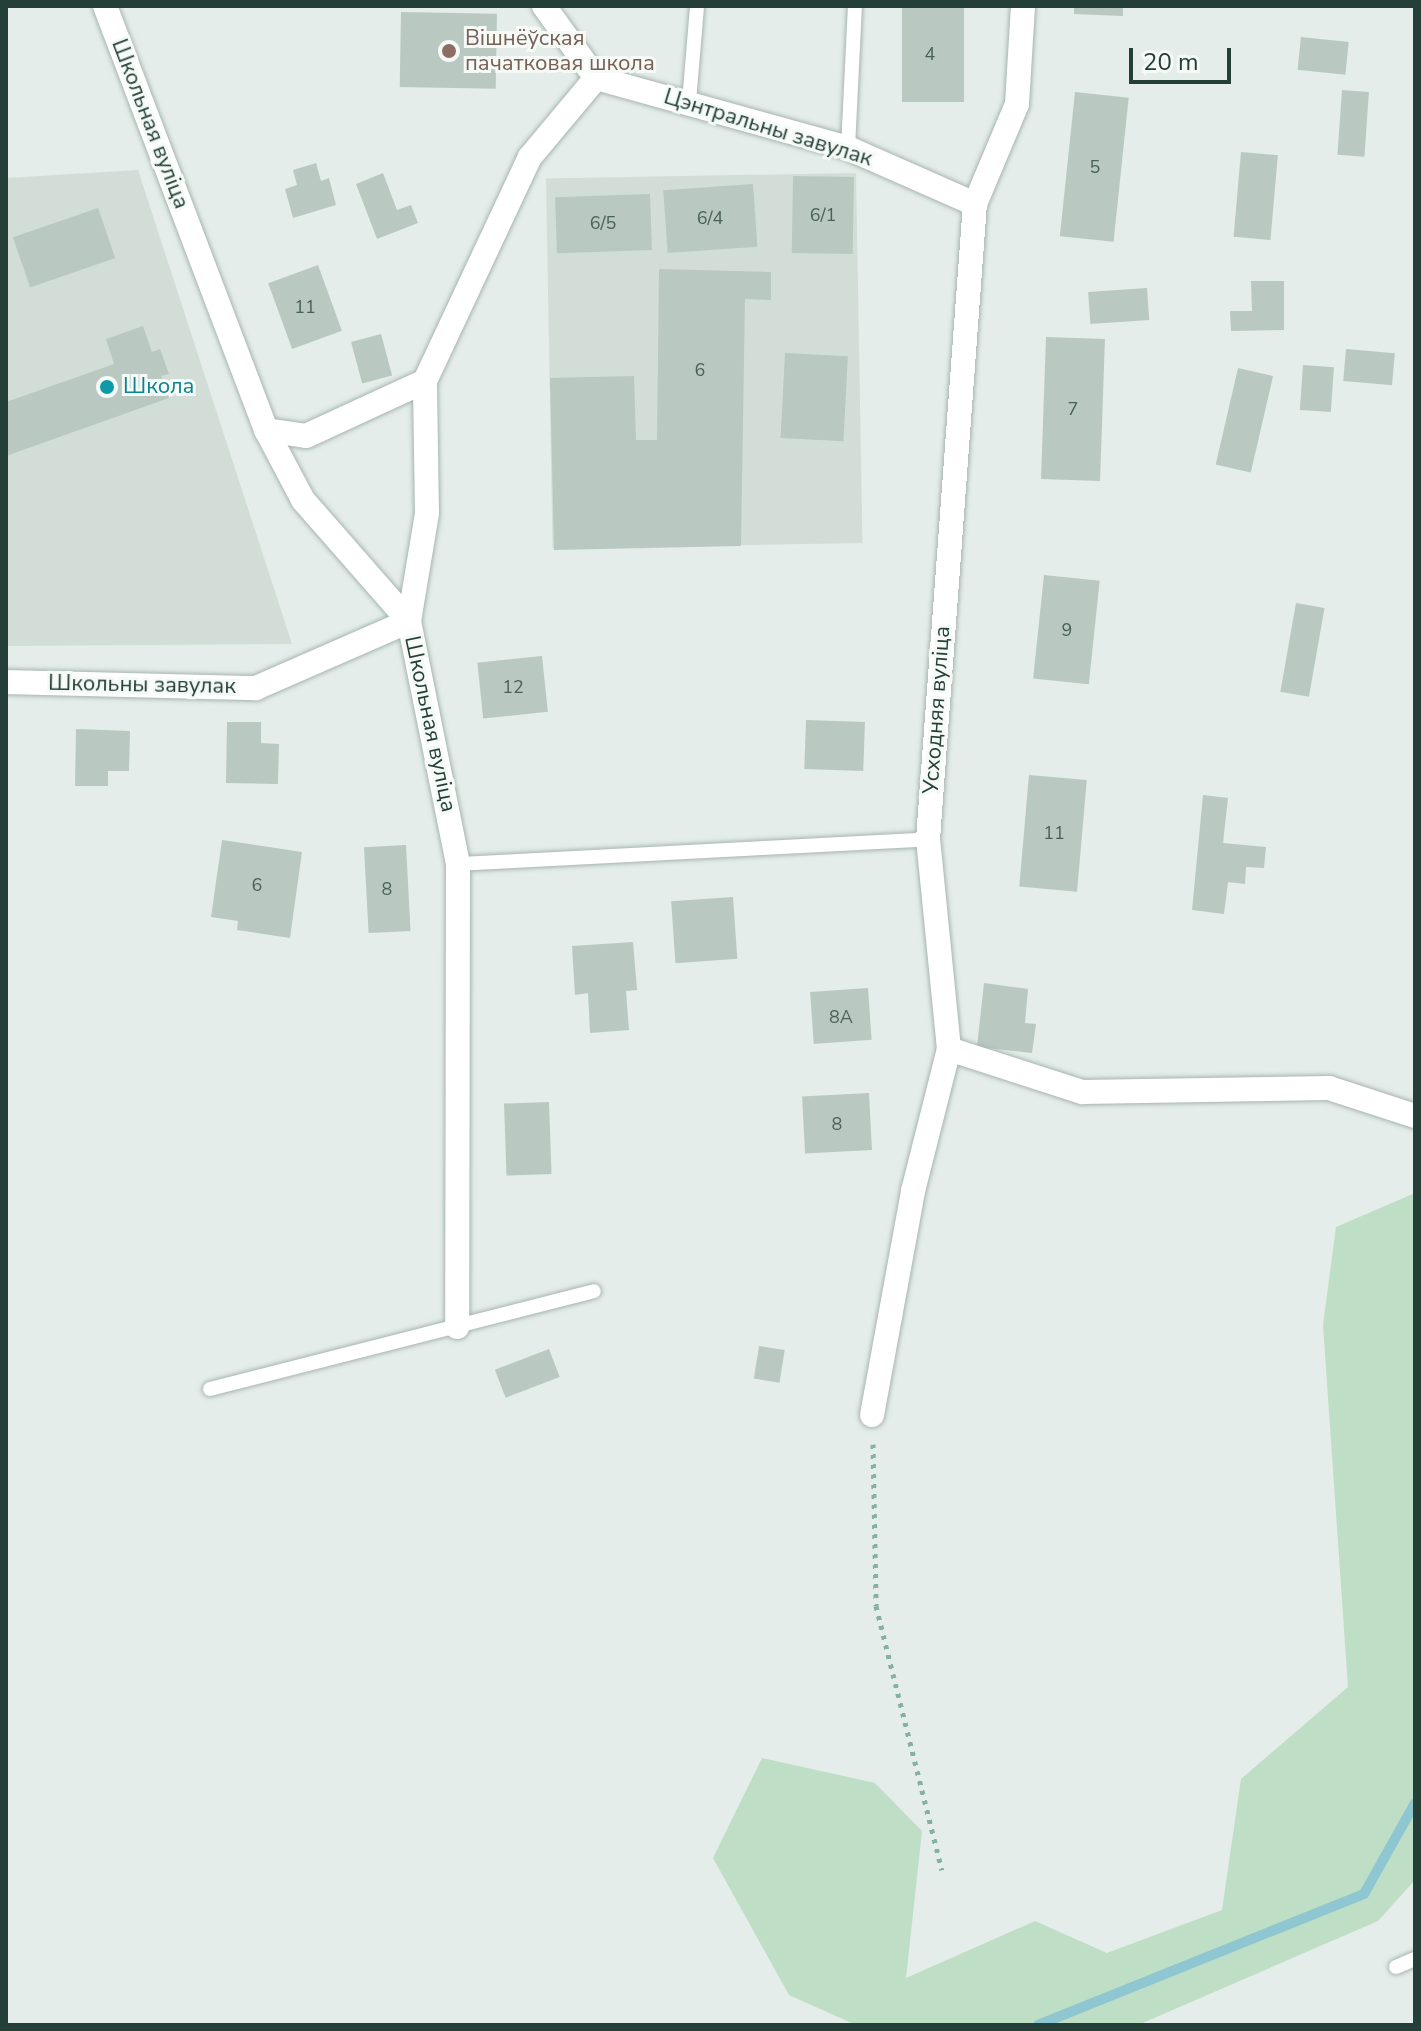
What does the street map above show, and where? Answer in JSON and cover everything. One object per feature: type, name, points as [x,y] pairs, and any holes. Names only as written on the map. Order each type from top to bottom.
[{"type":"street","name":"Школьная вуліца","points":[[105,6],[266,430],[303,500],[409,621],[458,864],[457,1327]]},
{"type":"street","points":[[409,621],[427,513],[425,381],[530,157],[596,78],[544,6]]},
{"type":"street","name":"Усходняя вуліца","points":[[872,1415],[913,1191],[949,1049],[928,839],[975,204],[1017,104],[1023,6]]},
{"type":"street","name":"Цэнтральны завулак","points":[[596,78],[848,148],[975,204]]},
{"type":"street","points":[[266,430],[306,436],[425,381]]},
{"type":"street","name":"Школьны завулак","points":[[6,682],[256,688],[409,621]]},
{"type":"street","points":[[949,1049],[1082,1092],[1329,1088],[1415,1116]]},
{"type":"lane","points":[[689,102],[697,6]]},
{"type":"lane","points":[[848,148],[855,6]]},
{"type":"lane","points":[[458,864],[928,839]]},
{"type":"lane","points":[[210,1389],[594,1291]]},
{"type":"lane","points":[[1396,1967],[1415,1959]]},
{"type":"path","points":[[872,1415],[876,1606],[942,1870]]},
{"type":"shaded area","points":[[138,170],[292,644],[6,646],[6,178]]},
{"type":"shaded area","points":[[856,173],[862,543],[553,548],[546,178]]},
{"type":"green space","points":[[1415,1193],[1415,1880],[1378,1921],[1138,2025],[856,2025],[789,1995],[713,1858],[762,1758],[875,1783],[922,1831],[906,1978],[1035,1921],[1107,1953],[1222,1910],[1241,1779],[1348,1687],[1323,1325],[1336,1227]]},
{"type":"building","points":[[902,6],[964,6],[964,102],[902,102]]},
{"type":"building","points":[[1074,6],[1123,6],[1123,16],[1074,14]]},
{"type":"building","name":"Вішнёўская пачатковая школа","points":[[401,12],[497,14],[496,89],[400,87]]},
{"type":"building","points":[[1301,37],[1349,42],[1345,75],[1298,70]]},
{"type":"building","points":[[1342,90],[1369,92],[1364,157],[1337,155]]},
{"type":"building","points":[[1075,92],[1129,98],[1114,242],[1060,236]]},
{"type":"building","points":[[1241,152],[1278,155],[1270,240],[1234,237]]},
{"type":"building","points":[[316,163],[321,181],[329,178],[336,205],[293,218],[285,189],[297,185],[293,170]]},
{"type":"building","points":[[383,173],[397,210],[411,205],[418,223],[377,239],[356,184]]},
{"type":"building","points":[[793,176],[854,177],[853,254],[792,253]]},
{"type":"building","points":[[753,184],[757,247],[668,253],[663,190]]},
{"type":"building","points":[[650,194],[652,250],[557,253],[555,197]]},
{"type":"building","points":[[98,208],[115,258],[30,287],[13,237]]},
{"type":"building","points":[[318,265],[342,331],[292,349],[268,283]]},
{"type":"building","points":[[659,269],[771,272],[771,300],[745,299],[741,546],[554,550],[550,378],[634,376],[636,440],[657,440]]},
{"type":"building","points":[[1251,281],[1284,281],[1284,330],[1231,331],[1230,311],[1252,311]]},
{"type":"building","points":[[1147,288],[1149,320],[1090,324],[1088,292]]},
{"type":"building","name":"Школа","points":[[143,326],[152,352],[160,349],[169,374],[161,376],[169,398],[6,456],[6,402],[114,364],[106,339]]},
{"type":"building","points":[[381,334],[392,376],[362,384],[351,342]]},
{"type":"building","points":[[1046,337],[1105,339],[1100,481],[1041,479]]},
{"type":"building","points":[[1346,349],[1395,353],[1392,385],[1343,381]]},
{"type":"building","points":[[785,353],[848,356],[843,441],[781,438]]},
{"type":"building","points":[[1303,365],[1334,367],[1331,412],[1300,410]]},
{"type":"building","points":[[1238,368],[1273,376],[1251,473],[1216,464]]},
{"type":"building","points":[[1044,575],[1100,581],[1089,684],[1033,678]]},
{"type":"building","points":[[1296,603],[1325,608],[1309,697],[1280,692]]},
{"type":"building","points":[[542,656],[548,712],[483,718],[477,663]]},
{"type":"building","points":[[806,720],[865,722],[863,771],[804,769]]},
{"type":"building","points":[[227,722],[261,722],[261,743],[279,744],[278,784],[226,783]]},
{"type":"building","points":[[76,729],[130,731],[129,771],[108,771],[108,786],[75,786]]},
{"type":"building","points":[[1029,775],[1087,780],[1077,892],[1019,887]]},
{"type":"building","points":[[1203,795],[1228,798],[1223,843],[1266,847],[1264,868],[1246,867],[1245,884],[1228,882],[1224,914],[1192,910]]},
{"type":"building","points":[[222,840],[302,852],[290,938],[237,930],[238,921],[211,917]]},
{"type":"building","points":[[406,845],[411,931],[369,933],[364,847]]},
{"type":"building","points":[[733,897],[737,959],[675,963],[671,901]]},
{"type":"building","points":[[633,942],[637,990],[626,991],[629,1030],[590,1033],[588,993],[575,995],[572,946]]},
{"type":"building","points":[[984,983],[1028,989],[1025,1023],[1036,1024],[1032,1053],[977,1047]]},
{"type":"building","points":[[868,988],[872,1040],[814,1044],[810,992]]},
{"type":"building","points":[[869,1093],[872,1150],[805,1153],[802,1097]]},
{"type":"building","points":[[549,1102],[552,1174],[507,1176],[504,1104]]},
{"type":"building","points":[[759,1346],[785,1350],[780,1383],[754,1379]]},
{"type":"building","points":[[549,1349],[560,1377],[506,1398],[495,1370]]},
{"type":"waterway","points":[[1038,2025],[1364,1894],[1415,1803]]},
{"type":"place","name":"Вішнёўская пачатковая школа","points":[[449,51]]},
{"type":"place","name":"Школа","points":[[107,387]]}]
